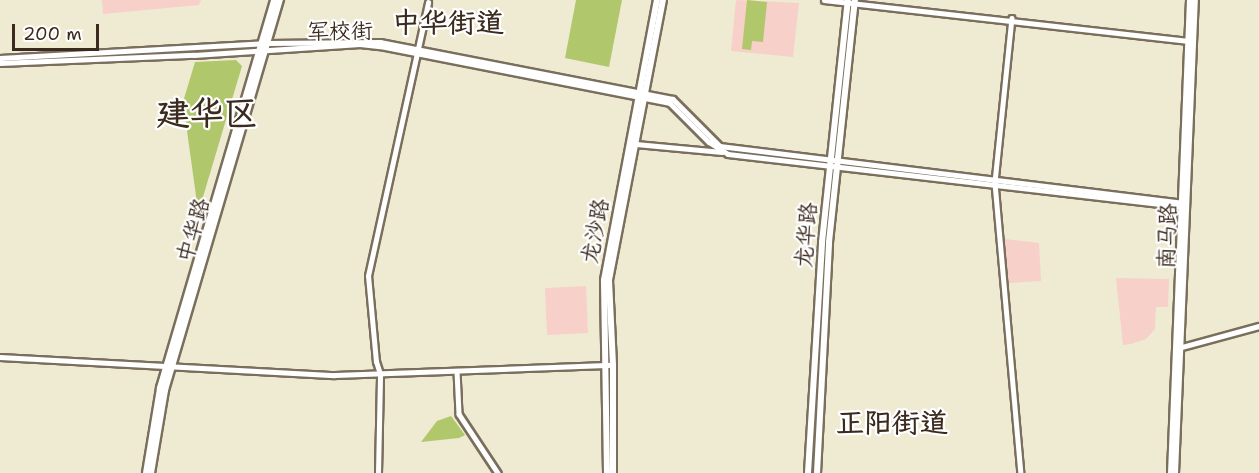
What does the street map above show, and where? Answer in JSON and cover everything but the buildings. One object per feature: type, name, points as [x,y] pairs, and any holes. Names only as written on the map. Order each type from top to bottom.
[{"type":"main road","name":"中华路","points":[[265,43],[274,0]]},
{"type":"main road","name":"中华路","points":[[146,473],[154,412],[262,51],[280,0]]},
{"type":"main road","name":"龙沙路","points":[[613,473],[609,280],[636,144],[657,0]]},
{"type":"main road","name":"龙沙路","points":[[607,473],[610,365],[604,280],[663,0]]},
{"type":"main road","points":[[824,0],[1012,19],[1191,41]]},
{"type":"main road","name":"南马路","points":[[1190,0],[1191,41]]},
{"type":"main road","name":"南马路","points":[[1171,473],[1191,41],[1195,0]]},
{"type":"main road","name":"龙华路","points":[[808,473],[822,242],[834,163],[852,2]]},
{"type":"main road","points":[[378,473],[380,374],[376,362],[368,276],[428,3]]},
{"type":"main road","points":[[1012,19],[995,181],[1021,473]]},
{"type":"main road","name":"军校街","points":[[0,58],[265,43],[360,41],[673,99],[725,151]]},
{"type":"main road","name":"军校街","points":[[0,63],[262,51],[360,44],[418,52]]},
{"type":"main road","name":"军校街","points":[[643,95],[670,103],[725,151]]},
{"type":"main road","points":[[636,144],[834,163],[1184,205]]},
{"type":"main road","points":[[692,149],[725,151]]},
{"type":"main road","name":"龙华路","points":[[817,473],[834,163]]},
{"type":"main road","points":[[1178,348],[1259,326]]},
{"type":"main road","name":"南马路","points":[[1175,473],[1178,348]]},
{"type":"main road","points":[[0,357],[282,375],[380,374],[610,365]]},
{"type":"main road","name":"中华路","points":[[151,473],[169,367]]},
{"type":"main road","points":[[457,371],[459,414],[498,473]]},
{"type":"shaded area","points":[[102,0],[201,0],[199,5],[103,14]]},
{"type":"shaded area","points":[[736,0],[799,3],[793,57],[731,51]]},
{"type":"shaded area","points":[[1004,239],[1039,243],[1041,281],[1008,283]]},
{"type":"shaded area","points":[[1116,278],[1169,279],[1168,307],[1156,307],[1155,329],[1146,339],[1123,345]]},
{"type":"shaded area","points":[[586,286],[588,333],[547,335],[545,288]]},
{"type":"green space","points":[[576,0],[622,0],[609,67],[565,58]]},
{"type":"green space","points":[[747,0],[767,2],[763,42],[752,41],[751,50],[742,49]]},
{"type":"green space","points":[[236,60],[242,66],[200,207],[197,203],[183,102],[195,62]]},
{"type":"green space","points":[[451,416],[465,435],[459,438],[421,442],[437,421]]},
{"type":"district","name":"中华街道","points":[[448,22]]},
{"type":"district","name":"建华区","points":[[207,114]]},
{"type":"district","name":"正阳街道","points":[[892,422]]}]
